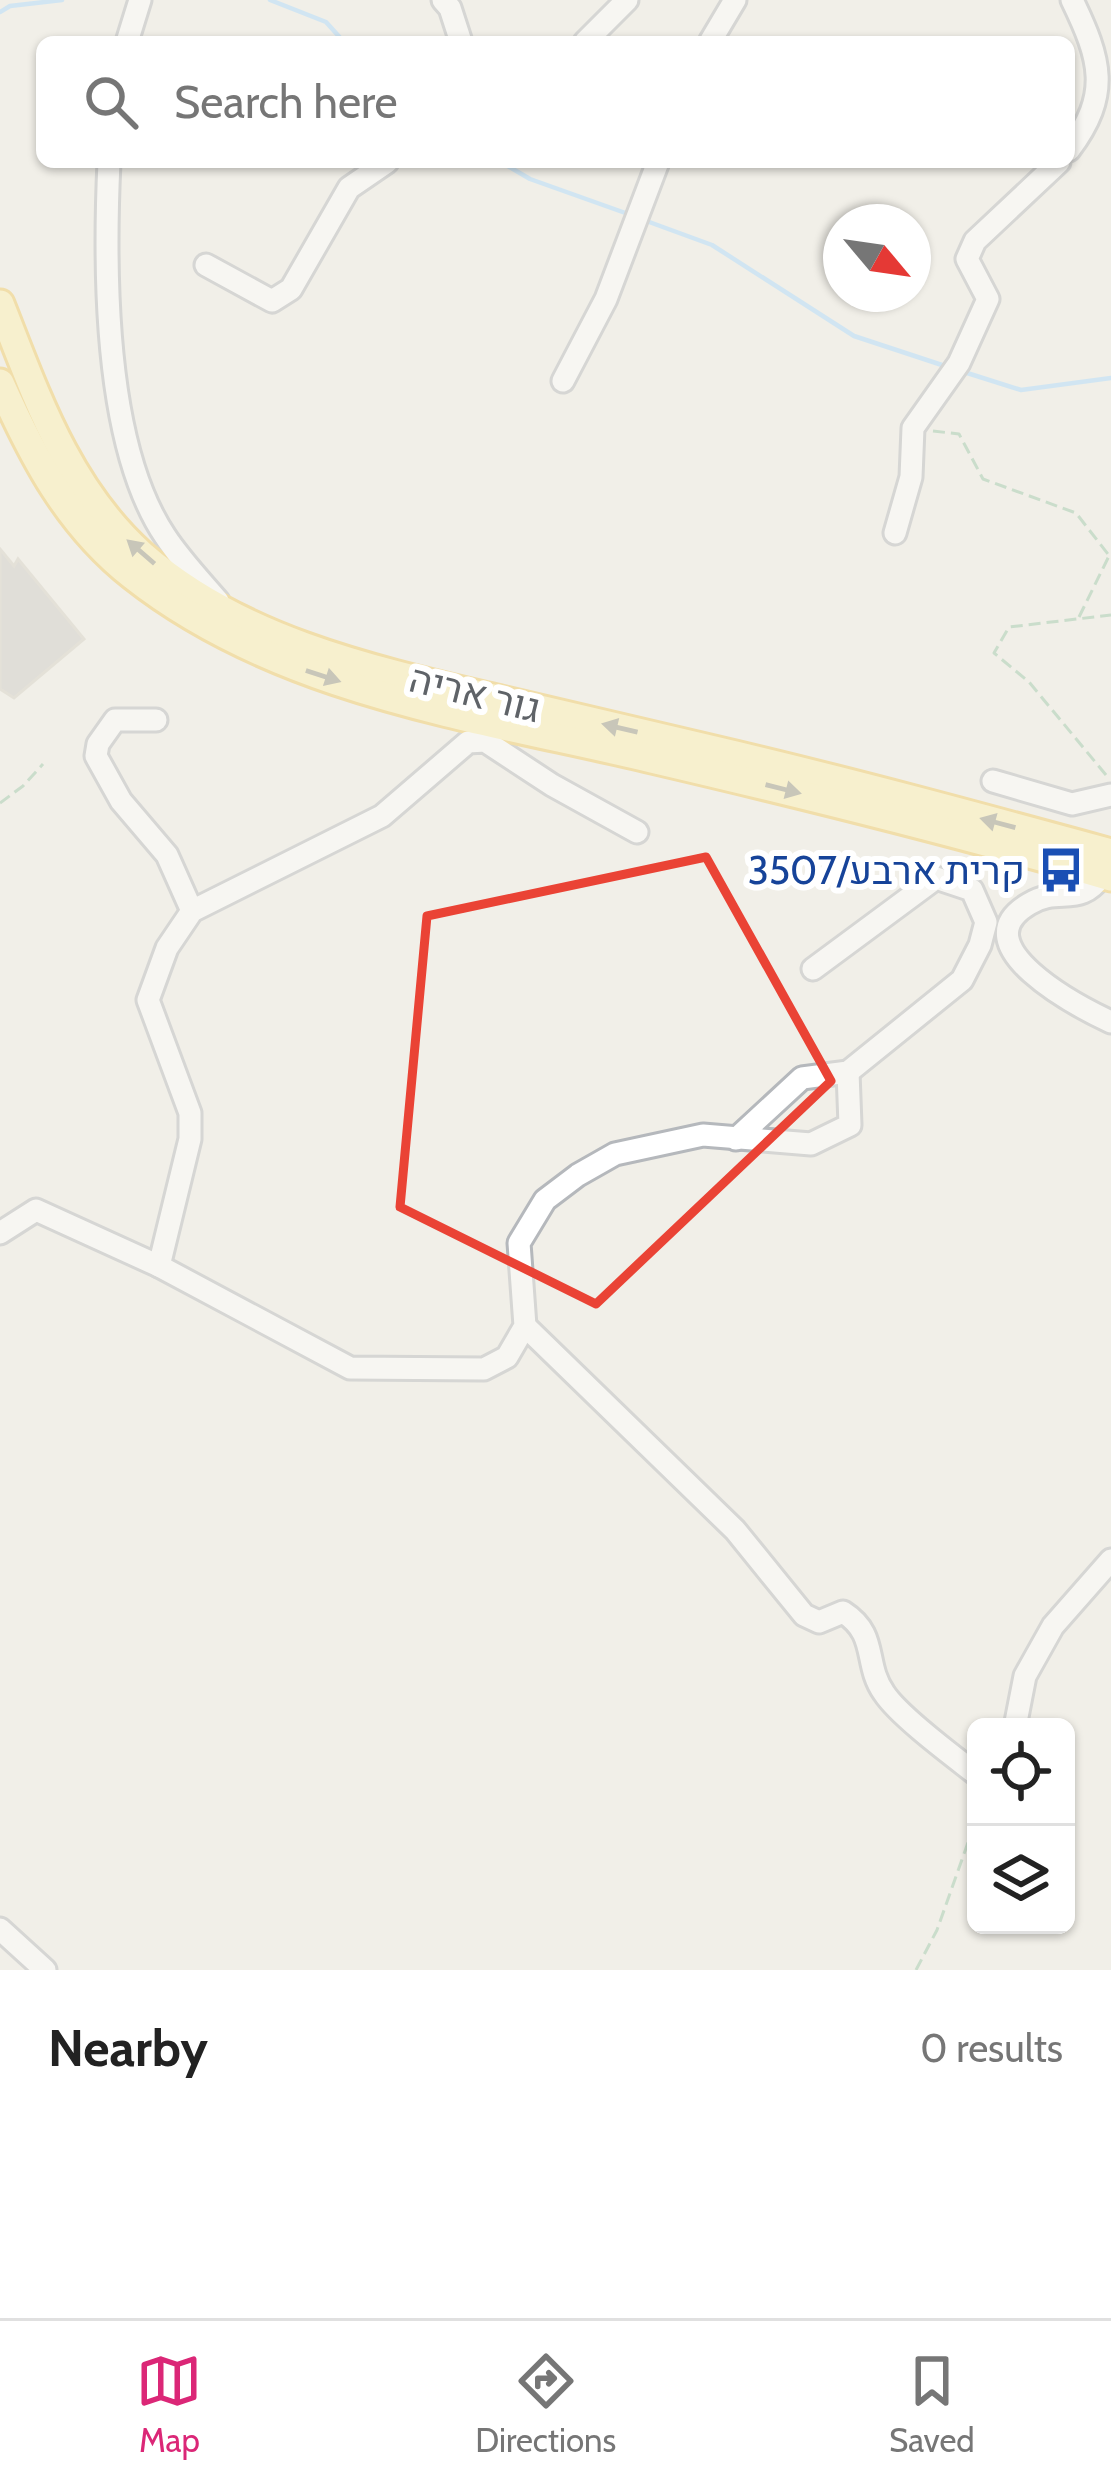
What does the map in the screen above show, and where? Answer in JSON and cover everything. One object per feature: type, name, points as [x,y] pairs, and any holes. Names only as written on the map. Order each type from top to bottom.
[{"type":"main road","name":"גור אריה","points":[[0,304],[56,442],[86,491],[144,556],[226,611],[284,639],[379,670],[795,769],[1108,868]]},
{"type":"main road","name":"גור אריה","points":[[0,383],[54,492],[101,548],[178,609],[256,652],[412,702],[1108,868]]},
{"type":"street","points":[[129,36],[140,0]]},
{"type":"street","points":[[442,0],[450,8],[459,36]]},
{"type":"street","points":[[591,36],[627,0]]},
{"type":"street","points":[[714,36],[735,0]]},
{"type":"street","points":[[1072,0],[1095,47],[1102,81],[1089,125],[1075,142]]},
{"type":"street","points":[[109,168],[106,229],[118,418],[163,533],[226,611]]},
{"type":"street","points":[[206,265],[272,302],[291,289],[349,188],[378,168]]},
{"type":"street","points":[[563,381],[606,299],[656,168]]},
{"type":"street","points":[[895,533],[911,477],[913,428],[959,363],[988,299],[968,259],[975,241],[1053,168]]},
{"type":"street","points":[[156,720],[115,720],[98,744],[97,756],[121,801],[167,855],[192,911]]},
{"type":"street","points":[[159,1266],[190,1139],[190,1113],[148,1000],[167,948],[192,911],[382,816],[467,742],[484,741],[637,832]]},
{"type":"street","points":[[993,781],[1072,804],[1110,796]]},
{"type":"street","points":[[1108,868],[1091,891],[1076,896],[1057,894],[1025,905],[1007,939],[1012,953],[1033,974],[1111,1022]]},
{"type":"street","points":[[736,1138],[802,1078],[848,1072],[962,980],[986,922],[972,890],[936,878],[813,968]]},
{"type":"street","points":[[0,1233],[36,1210],[159,1266],[350,1368],[484,1369],[507,1357],[525,1326],[519,1244],[545,1200],[615,1154],[703,1135],[811,1144],[850,1125],[848,1072]]},
{"type":"street","points":[[525,1326],[735,1530],[804,1616],[819,1622],[843,1612],[854,1619],[866,1633],[884,1693],[967,1766]]},
{"type":"street","points":[[1017,1718],[1024,1676],[1053,1626],[1111,1560]]},
{"type":"street","points":[[0,1929],[45,1970]]},
{"type":"path","points":[[913,428],[959,434],[983,479],[1076,513],[1110,557],[1078,619]]},
{"type":"path","points":[[1110,796],[1110,780],[1029,682],[994,653],[1009,627],[1111,615]]},
{"type":"path","points":[[0,803],[43,764]]},
{"type":"path","points":[[916,1970],[937,1930],[974,1826]]},
{"type":"highlighted area","points":[[706,857],[831,1081],[596,1304],[400,1207],[427,916]]},
{"type":"building","points":[[0,549],[14,566],[18,559],[84,639],[14,698],[0,689]]},
{"type":"waterway","points":[[0,12],[10,6],[62,0]]},
{"type":"waterway","points":[[270,0],[326,22],[339,36]]},
{"type":"waterway","points":[[511,168],[631,215]]},
{"type":"waterway","points":[[641,219],[712,245],[854,336],[948,367]]},
{"type":"waterway","points":[[964,372],[1021,390],[1111,378]]},
{"type":"place","name":"קרית ארבע/3507","points":[[1061,870]]}]
